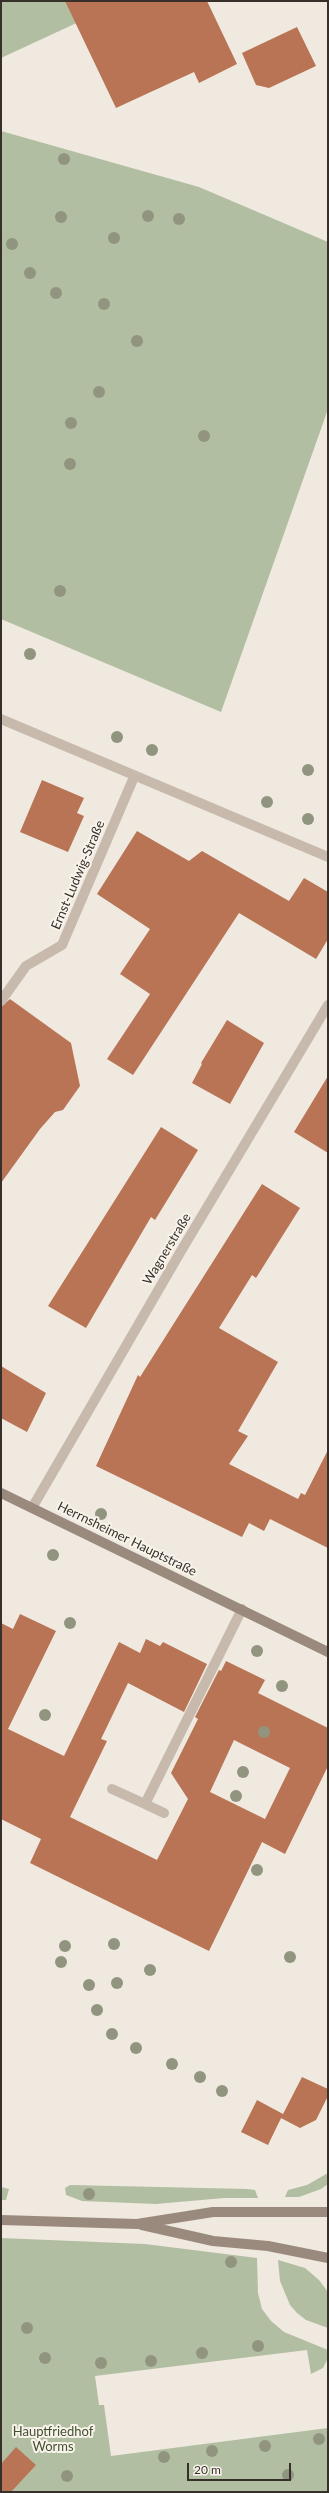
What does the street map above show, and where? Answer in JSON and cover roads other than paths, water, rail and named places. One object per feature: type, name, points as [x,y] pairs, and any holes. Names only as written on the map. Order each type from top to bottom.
[{"type":"main road","name":"Herrnsheimer Hauptstraße","points":[[1,1493],[328,1652]]},
{"type":"main road","points":[[1,2220],[137,2224],[213,2212],[328,2212]]},
{"type":"main road","points":[[137,2224],[213,2241],[274,2247],[328,2258]]},
{"type":"street","points":[[1,719],[134,777],[328,857]]},
{"type":"street","name":"Ernst-Ludwig-Straße","points":[[1,1001],[26,966],[62,945],[134,777]]},
{"type":"street","name":"Wagnerstraße","points":[[32,1508],[181,1251],[328,1005]]},
{"type":"street","points":[[145,1804],[242,1609]]},
{"type":"street","points":[[112,1789],[164,1813]]},
{"type":"park label","name":"Hauptfriedhof Worms","points":[[53,2440]]}]
